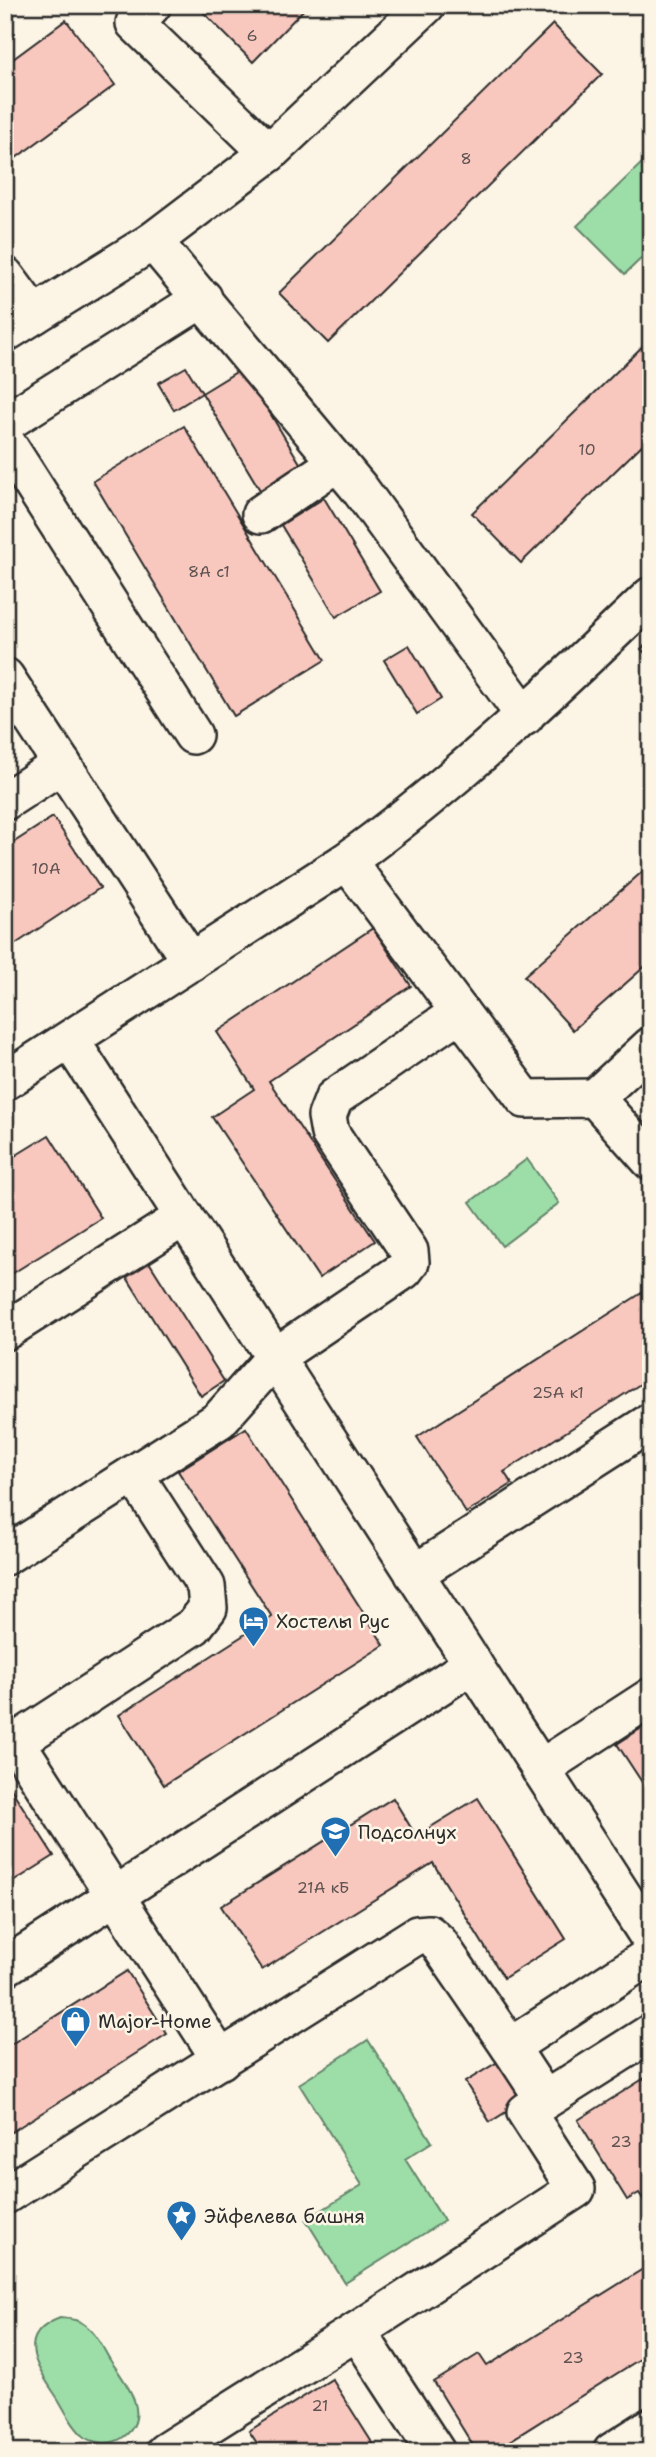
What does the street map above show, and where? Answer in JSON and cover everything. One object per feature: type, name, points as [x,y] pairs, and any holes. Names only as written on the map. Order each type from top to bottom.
[{"type":"street","points":[[152,5],[135,23],[269,153]]},
{"type":"street","points":[[5,276],[20,324],[153,241],[269,153],[426,5]]},
{"type":"street","points":[[153,241],[338,462],[525,716]]},
{"type":"street","points":[[5,423],[203,298]]},
{"type":"street","points":[[5,441],[193,736]]},
{"type":"street","points":[[261,514],[338,462]]},
{"type":"street","points":[[5,1081],[348,861],[389,831],[525,716],[651,596]]},
{"type":"street","points":[[5,677],[191,962]]},
{"type":"street","points":[[5,802],[62,764]]},
{"type":"street","points":[[348,861],[525,1098],[596,1098],[651,1046]]},
{"type":"street","points":[[5,1556],[219,1420],[275,1357],[404,1270],[410,1262],[408,1251],[330,1133],[327,1116],[334,1098],[460,1012]]},
{"type":"street","points":[[70,1040],[651,1940]]},
{"type":"street","points":[[596,1098],[651,1161]]},
{"type":"street","points":[[5,1331],[184,1217]]},
{"type":"street","points":[[414,1574],[651,1422]]},
{"type":"street","points":[[134,1474],[206,1586],[208,1608],[194,1626],[11,1745],[116,1895],[221,2060]]},
{"type":"street","points":[[5,1967],[473,1664]]},
{"type":"street","points":[[540,1769],[651,1697]]},
{"type":"street","points":[[5,2195],[418,1935],[429,1934],[438,1942],[544,2099]]},
{"type":"street","points":[[510,2047],[651,1955]]},
{"type":"street","points":[[173,2450],[576,2189],[526,2112],[651,2033]]},
{"type":"street","points":[[356,2331],[436,2452]]},
{"type":"street","points":[[612,2452],[651,2427]]},
{"type":"green space","points":[[651,154],[651,249],[625,274],[577,226]]},
{"type":"green space","points":[[527,1159],[559,1203],[502,1246],[470,1202]]},
{"type":"green space","points":[[368,2040],[432,2142],[405,2159],[444,2221],[345,2283],[306,2220],[362,2185],[299,2084]]},
{"type":"green space","points":[[60,2318],[76,2320],[89,2328],[129,2388],[134,2399],[136,2420],[131,2429],[118,2440],[109,2443],[86,2438],[70,2420],[38,2365],[33,2344],[37,2334],[45,2325]]},
{"type":"building","points":[[202,5],[308,5],[253,62],[199,8]]},
{"type":"building","points":[[66,20],[115,85],[5,166],[5,65]]},
{"type":"building","points":[[553,24],[602,74],[328,343],[279,293]]},
{"type":"building","points":[[651,338],[651,436],[521,563],[472,513]]},
{"type":"building","points":[[186,367],[202,393],[174,410],[158,383]]},
{"type":"building","points":[[243,368],[301,465],[260,490],[202,393]]},
{"type":"building","points":[[184,426],[325,660],[234,716],[93,481]]},
{"type":"building","points":[[324,498],[380,591],[336,617],[281,525]]},
{"type":"building","points":[[651,640],[651,659],[641,649]]},
{"type":"building","points":[[409,645],[441,699],[417,714],[384,660]]},
{"type":"building","points":[[53,817],[100,888],[5,951],[5,848]]},
{"type":"building","points":[[651,864],[651,961],[573,1030],[524,976]]},
{"type":"building","points":[[373,928],[411,986],[269,1081],[375,1241],[319,1278],[212,1117],[254,1089],[217,1032]]},
{"type":"building","points":[[49,1135],[101,1218],[5,1278],[5,1162]]},
{"type":"building","points":[[149,1262],[224,1381],[201,1396],[126,1276]]},
{"type":"building","points":[[651,1287],[651,1377],[504,1472],[512,1484],[466,1513],[417,1437]]},
{"type":"building","points":[[246,1428],[384,1645],[164,1785],[119,1715],[272,1617],[178,1471]]},
{"type":"building","points":[[651,1722],[651,1796],[617,1744]]},
{"type":"building","points":[[8,1784],[54,1856],[5,1887],[5,1786]]},
{"type":"building","points":[[393,1798],[416,1836],[478,1798],[566,1939],[504,1978],[433,1863],[262,1970],[221,1906]]},
{"type":"building","points":[[127,1971],[167,2034],[5,2136],[5,2048]]},
{"type":"building","points":[[501,2060],[525,2100],[490,2122],[465,2082]]},
{"type":"building","points":[[651,2074],[651,2211],[639,2193],[627,2200],[578,2120]]},
{"type":"building","points":[[651,2264],[651,2352],[492,2452],[477,2452],[434,2382],[479,2354],[487,2366]]},
{"type":"building","points":[[332,2379],[378,2452],[263,2452],[249,2431]]},
{"type":"place","name":"Хостелы Рус","points":[[253,1648]]},
{"type":"place","name":"Подсолнух","points":[[335,1859]]},
{"type":"place","name":"Major-Home","points":[[75,2048]]},
{"type":"place","name":"Эйфелева башня","points":[[181,2243]]}]
